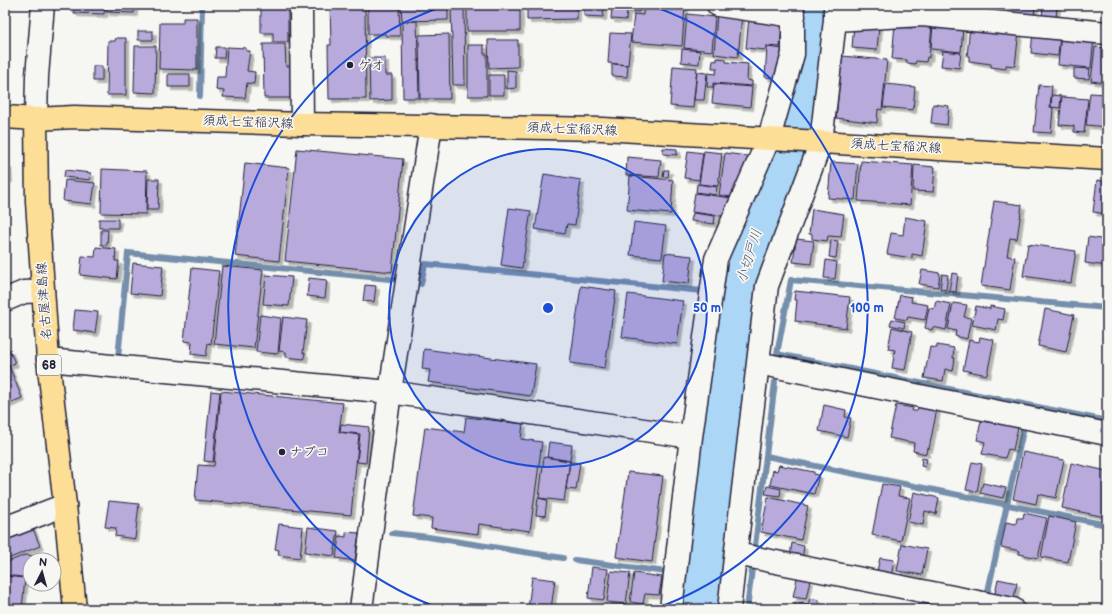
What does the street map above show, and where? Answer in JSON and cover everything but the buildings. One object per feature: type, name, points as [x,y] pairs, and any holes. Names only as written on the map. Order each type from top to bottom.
[{"type":"main road","name":"須成七宝稲沢線","points":[[36,119],[74,117],[302,124],[603,129],[1107,159]]},
{"type":"main road","points":[[5,118],[36,119]]},
{"type":"main road","name":"名古屋津島線","points":[[36,119],[37,202],[48,360],[65,505],[75,609]]},
{"type":"street","points":[[36,119],[37,76],[43,5]]},
{"type":"street","points":[[300,5],[302,124]]},
{"type":"street","points":[[671,609],[716,259],[772,139],[793,54],[793,11],[718,5]]},
{"type":"street","points":[[729,609],[767,286],[814,142],[835,13],[922,15],[996,13],[1107,33]]},
{"type":"street","points":[[361,609],[390,392],[431,125]]},
{"type":"street","points":[[5,300],[24,292],[43,291]]},
{"type":"street","points":[[48,360],[390,392],[692,437]]},
{"type":"street","points":[[758,363],[1107,434]]},
{"type":"street","points":[[5,528],[65,505]]},
{"type":"street","points":[[736,554],[1013,609]]},
{"type":"waterway","points":[[200,96],[202,5]]},
{"type":"waterway","name":"小切戸川","points":[[700,609],[739,284],[753,236],[782,170],[808,87],[816,21],[816,5]]},
{"type":"waterway","points":[[118,358],[128,253],[400,280]]},
{"type":"waterway","points":[[418,283],[421,284],[425,264],[702,291]]},
{"type":"waterway","points":[[1107,308],[791,280],[777,354],[1107,421]]},
{"type":"waterway","points":[[755,546],[775,382]]},
{"type":"waterway","points":[[987,596],[1024,426]]},
{"type":"waterway","points":[[766,456],[1107,525]]},
{"type":"waterway","points":[[392,533],[428,537],[563,558]]},
{"type":"waterway","points":[[575,560],[666,572]]},
{"type":"waterway","points":[[747,609],[752,569]]},
{"type":"waterway","points":[[693,576],[703,577]]},
{"type":"place","name":"ゲオ","points":[[350,65]]},
{"type":"place","name":"ナブコ","points":[[282,452]]}]
